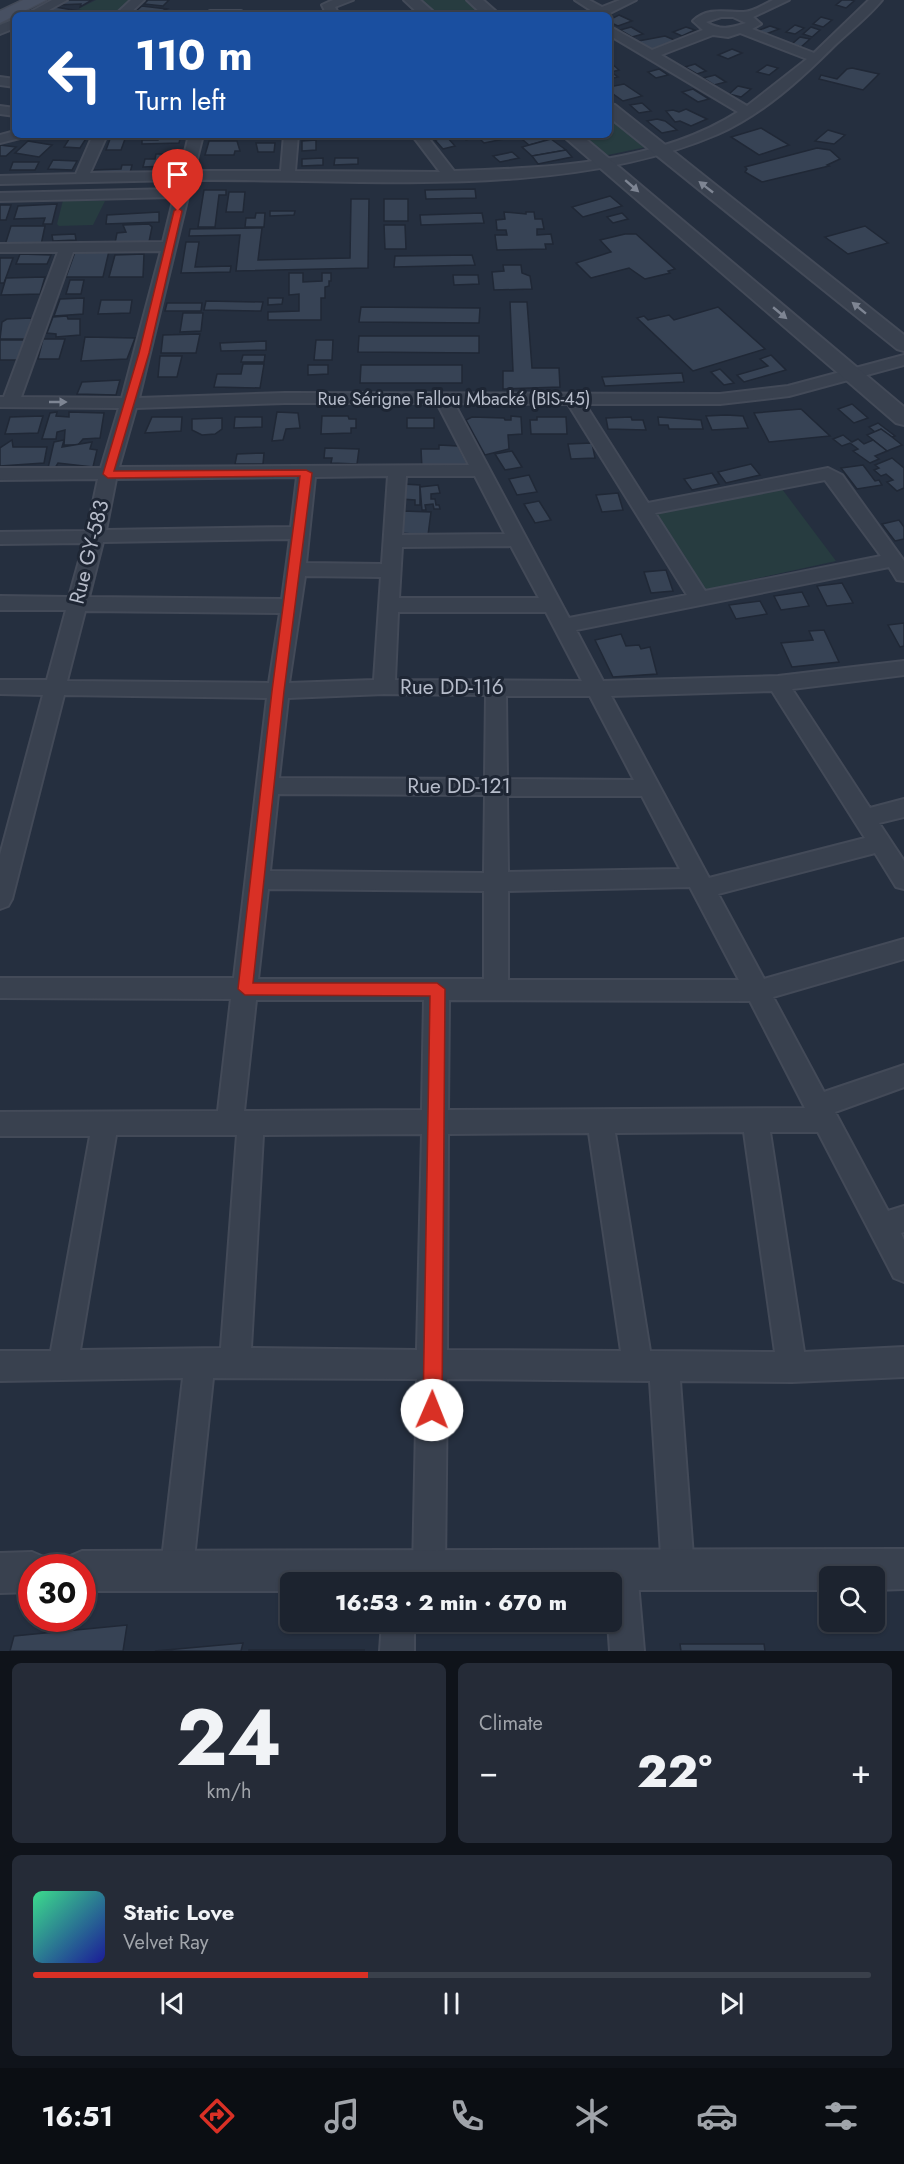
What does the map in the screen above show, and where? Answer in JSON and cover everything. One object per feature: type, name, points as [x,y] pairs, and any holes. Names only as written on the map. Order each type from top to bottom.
[{"type":"main road","points":[[12,12],[37,0]]},
{"type":"street","points":[[37,12],[62,0]]},
{"type":"street","points":[[124,12],[138,0]]},
{"type":"street","points":[[332,12],[328,5],[347,0]]},
{"type":"street","points":[[411,0],[425,12]]},
{"type":"street","points":[[474,0],[488,12]]},
{"type":"street","points":[[581,0],[596,12]]},
{"type":"street","points":[[603,12],[630,0]]},
{"type":"street","points":[[0,180],[187,175],[449,174],[515,172],[603,162],[659,149],[712,131],[748,112],[814,57],[876,0]]},
{"type":"street","points":[[778,1],[742,23],[724,34],[712,31],[699,21],[721,12],[742,23],[814,57]]},
{"type":"street","points":[[651,55],[712,31]]},
{"type":"street","points":[[612,32],[748,112]]},
{"type":"street","points":[[612,111],[904,345]]},
{"type":"street","points":[[81,178],[99,138]]},
{"type":"street","name":"Rue GY-583","points":[[0,899],[95,536],[108,474],[144,353],[195,138]]},
{"type":"street","points":[[288,175],[291,138]]},
{"type":"street","points":[[421,138],[449,174]]},
{"type":"street","points":[[575,138],[904,418]]},
{"type":"street","points":[[0,197],[183,193]]},
{"type":"street","points":[[0,248],[168,246]]},
{"type":"street","points":[[6,402],[67,247]]},
{"type":"street","name":"Rue Sérigne Fallou Mbacké (BIS-45)","points":[[6,402],[129,403],[285,398],[752,397],[789,391],[904,360]]},
{"type":"street","points":[[442,399],[822,1113],[893,1222],[904,1268]]},
{"type":"street","points":[[573,399],[700,598]]},
{"type":"street","points":[[0,474],[481,470]]},
{"type":"street","points":[[384,687],[397,471]]},
{"type":"street","points":[[235,1363],[245,989],[278,691],[296,568],[306,473]]},
{"type":"street","points":[[563,626],[700,598],[898,567],[836,479],[828,474],[643,510]]},
{"type":"street","points":[[0,538],[300,533]]},
{"type":"street","points":[[393,541],[518,540]]},
{"type":"street","points":[[296,568],[392,571]]},
{"type":"street","points":[[0,603],[289,606]]},
{"type":"street","points":[[388,605],[552,605]]},
{"type":"street","name":"Rue DD-116","points":[[0,687],[278,691],[384,687],[597,689],[778,683],[904,668]]},
{"type":"street","points":[[778,683],[904,880]]},
{"type":"street","points":[[496,687],[496,989]]},
{"type":"street","name":"Rue DD-121","points":[[269,786],[649,788]]},
{"type":"street","points":[[864,818],[904,808]]},
{"type":"street","points":[[258,880],[700,884],[880,843]]},
{"type":"street","points":[[0,988],[757,991],[904,949]]},
{"type":"street","points":[[410,1572],[434,1365],[437,989]]},
{"type":"street","points":[[0,1124],[755,1119],[822,1113],[904,1076]]},
{"type":"street","points":[[755,1119],[792,1367]]},
{"type":"street","points":[[600,1121],[651,1367],[678,1570]]},
{"type":"street","points":[[63,1366],[105,1123]]},
{"type":"street","points":[[0,1366],[199,1366],[235,1363],[792,1367],[904,1362]]},
{"type":"street","points":[[177,1568],[199,1366]]},
{"type":"street","points":[[96,1571],[177,1568],[310,1572]]},
{"type":"street","points":[[568,1572],[904,1569]]},
{"type":"street","points":[[621,1571],[627,1651]]},
{"type":"street","points":[[0,1573],[18,1572]]},
{"type":"street","points":[[397,1651],[398,1632]]},
{"type":"green space","points":[[96,0],[134,0],[120,12],[88,12],[78,9]]},
{"type":"green space","points":[[417,0],[466,0],[481,12],[431,12]]},
{"type":"green space","points":[[612,118],[646,147],[603,156],[581,138],[612,138]]},
{"type":"green space","points":[[63,200],[105,201],[93,225],[59,226],[57,224]]},
{"type":"green space","points":[[779,485],[836,561],[704,590],[653,512]]},
{"type":"building","points":[[64,0],[92,0],[80,7],[81,4],[54,5]]},
{"type":"building","points":[[148,0],[169,0],[163,6],[144,4]]},
{"type":"building","points":[[842,0],[854,1],[846,8],[836,5]]},
{"type":"building","points":[[142,6],[167,9],[160,12],[134,12]]},
{"type":"building","points":[[55,7],[83,12],[46,12]]},
{"type":"building","points":[[619,15],[632,21],[618,26],[612,23],[612,18]]},
{"type":"building","points":[[821,17],[832,20],[823,27],[813,24]]},
{"type":"building","points":[[795,25],[804,28],[795,34],[786,32]]},
{"type":"building","points":[[770,26],[779,29],[766,34],[757,31]]},
{"type":"building","points":[[631,27],[643,34],[632,37],[620,30]]},
{"type":"building","points":[[686,27],[695,30],[682,36],[673,32]]},
{"type":"building","points":[[811,27],[820,30],[812,37],[803,34]]},
{"type":"building","points":[[665,36],[679,42],[654,52],[633,42]]},
{"type":"building","points":[[800,37],[810,39],[801,47],[792,44]]},
{"type":"building","points":[[732,49],[742,53],[728,59],[718,55]]},
{"type":"building","points":[[612,64],[619,70],[612,72]]},
{"type":"building","points":[[695,64],[706,71],[697,74],[685,67]]},
{"type":"building","points":[[767,65],[778,68],[769,75],[757,72]]},
{"type":"building","points":[[659,69],[668,75],[656,78],[648,72]]},
{"type":"building","points":[[847,69],[879,74],[863,90],[819,79],[821,75],[837,79]]},
{"type":"building","points":[[715,75],[726,82],[714,85],[703,78]]},
{"type":"building","points":[[624,84],[642,96],[623,101],[612,93],[612,86]]},
{"type":"building","points":[[738,86],[751,89],[741,97],[729,94]]},
{"type":"building","points":[[693,89],[709,99],[698,102],[682,92]]},
{"type":"building","points":[[642,103],[651,111],[639,113],[630,105]]},
{"type":"building","points":[[686,109],[707,119],[691,126],[680,121],[675,122],[666,111],[679,112]]},
{"type":"building","points":[[657,119],[665,121],[677,130],[662,133],[647,121]]},
{"type":"building","points":[[761,128],[789,145],[759,155],[731,137]]},
{"type":"building","points":[[828,130],[845,135],[834,144],[815,141]]},
{"type":"building","points":[[70,138],[86,138],[80,148],[64,147]]},
{"type":"building","points":[[158,138],[180,138],[179,143],[142,144],[142,140],[158,140]]},
{"type":"building","points":[[448,138],[455,146],[443,149],[435,140]]},
{"type":"building","points":[[479,138],[504,139],[484,143]]},
{"type":"building","points":[[521,138],[551,139],[529,145]]},
{"type":"building","points":[[110,139],[125,139],[121,150],[106,150]]},
{"type":"building","points":[[551,139],[566,150],[532,156],[522,147]]},
{"type":"building","points":[[316,140],[316,150],[302,151],[302,141]]},
{"type":"building","points":[[28,141],[52,145],[39,157],[15,153]]},
{"type":"building","points":[[209,141],[237,141],[240,151],[235,151],[234,155],[205,155]]},
{"type":"building","points":[[256,143],[275,143],[274,152],[258,152]]},
{"type":"building","points":[[0,145],[16,147],[6,156],[0,156]]},
{"type":"building","points":[[817,148],[830,150],[840,159],[827,165],[829,166],[762,182],[745,172],[747,169],[745,167]]},
{"type":"building","points":[[566,150],[572,157],[538,164],[532,156]]},
{"type":"building","points":[[512,152],[519,158],[500,162],[493,156]]},
{"type":"building","points":[[156,154],[169,154],[167,166],[143,167],[145,159],[155,159]]},
{"type":"building","points":[[323,158],[323,165],[302,166],[302,159]]},
{"type":"building","points":[[335,158],[358,158],[358,164],[334,165]]},
{"type":"building","points":[[53,160],[77,161],[72,170],[48,169]]},
{"type":"building","points":[[13,162],[39,162],[35,170],[10,170]]},
{"type":"building","points":[[122,165],[132,165],[129,177],[91,177],[93,170],[121,169]]},
{"type":"building","points":[[475,189],[476,198],[426,199],[425,190]]},
{"type":"building","points":[[204,190],[226,190],[226,195],[219,195],[215,227],[198,227]]},
{"type":"building","points":[[229,192],[245,192],[243,212],[226,212]]},
{"type":"building","points":[[610,196],[622,206],[583,217],[572,207]]},
{"type":"building","points":[[351,199],[369,199],[368,268],[236,271],[240,235],[189,236],[190,229],[262,228],[258,260],[350,258]]},
{"type":"building","points":[[384,199],[408,199],[408,221],[384,221]]},
{"type":"building","points":[[57,204],[52,224],[43,224],[45,218],[14,219],[18,206]]},
{"type":"building","points":[[0,205],[11,205],[6,220],[0,220]]},
{"type":"building","points":[[270,211],[295,211],[294,215],[270,216]]},
{"type":"building","points":[[159,212],[159,222],[106,224],[107,215]]},
{"type":"building","points":[[504,212],[526,214],[526,212],[534,212],[535,219],[542,219],[544,229],[537,229],[537,235],[551,234],[553,244],[545,244],[546,249],[497,250],[495,235],[507,235],[506,230],[497,230],[496,220],[505,219]]},
{"type":"building","points":[[256,213],[265,213],[264,227],[245,227],[246,218],[255,218]]},
{"type":"building","points":[[482,213],[484,223],[421,225],[420,215]]},
{"type":"building","points":[[622,213],[628,219],[613,223],[607,217]]},
{"type":"building","points":[[149,224],[152,227],[149,242],[115,243],[117,233],[126,232],[123,225]]},
{"type":"building","points":[[384,225],[405,225],[406,249],[385,249]]},
{"type":"building","points":[[11,226],[45,226],[41,245],[5,245]]},
{"type":"building","points":[[865,226],[888,243],[848,254],[825,237]]},
{"type":"building","points":[[75,234],[76,240],[53,241],[52,235]]},
{"type":"building","points":[[625,234],[636,234],[675,269],[668,271],[670,273],[645,279],[629,268],[591,278],[576,263],[611,252],[600,240]]},
{"type":"building","points":[[186,242],[199,242],[195,267],[231,266],[230,272],[181,273]]},
{"type":"building","points":[[109,251],[103,277],[66,277],[75,252]]},
{"type":"building","points":[[20,254],[51,255],[47,264],[16,264]]},
{"type":"building","points":[[144,254],[143,277],[109,277],[115,255]]},
{"type":"building","points":[[472,255],[475,265],[394,267],[395,256]]},
{"type":"building","points":[[0,258],[13,258],[4,283],[0,283]]},
{"type":"building","points":[[503,265],[521,265],[522,273],[530,276],[532,289],[494,290],[492,272],[504,271]]},
{"type":"building","points":[[289,273],[303,273],[303,282],[322,281],[322,273],[331,273],[329,286],[325,287],[325,298],[321,298],[321,320],[268,320],[268,312],[299,311],[299,294],[289,295]]},
{"type":"building","points":[[453,275],[478,275],[479,284],[454,285]]},
{"type":"building","points":[[45,277],[40,294],[1,295],[6,278]]},
{"type":"building","points":[[70,280],[84,280],[81,294],[66,294]]},
{"type":"building","points":[[84,298],[83,314],[54,316],[60,299]]},
{"type":"building","points":[[268,298],[283,298],[282,304],[268,305]]},
{"type":"building","points":[[101,300],[132,300],[130,313],[98,314]]},
{"type":"building","points":[[206,301],[263,302],[261,311],[204,310]]},
{"type":"building","points":[[510,302],[527,302],[532,368],[559,368],[560,387],[503,389],[503,371],[513,371]]},
{"type":"building","points":[[167,303],[202,303],[201,311],[165,311]]},
{"type":"building","points":[[361,307],[480,308],[479,323],[359,322]]},
{"type":"building","points":[[718,307],[765,349],[693,371],[637,318],[644,316],[648,320],[669,315],[674,320]]},
{"type":"building","points":[[183,313],[203,313],[201,331],[180,332]]},
{"type":"building","points":[[67,316],[68,319],[80,319],[80,335],[56,337],[56,334],[47,333],[53,317]]},
{"type":"building","points":[[32,318],[26,339],[0,339],[2,322],[7,319]]},
{"type":"building","points":[[200,334],[196,353],[161,353],[163,335]]},
{"type":"building","points":[[359,336],[479,336],[479,353],[358,352]]},
{"type":"building","points":[[85,337],[135,338],[127,359],[81,361]]},
{"type":"building","points":[[43,339],[65,339],[59,359],[38,359]]},
{"type":"building","points":[[0,340],[26,340],[19,360],[0,360]]},
{"type":"building","points":[[316,340],[333,340],[332,360],[314,360]]},
{"type":"building","points":[[266,341],[266,350],[221,351],[220,343]]},
{"type":"building","points":[[243,355],[265,355],[264,362],[241,362]]},
{"type":"building","points":[[771,355],[786,370],[744,382],[737,375],[768,366],[760,359]]},
{"type":"building","points":[[160,356],[182,356],[177,377],[158,377]]},
{"type":"building","points":[[243,364],[264,364],[260,388],[214,387],[217,374],[241,374]]},
{"type":"building","points":[[308,365],[328,365],[328,374],[308,375]]},
{"type":"building","points":[[361,365],[462,365],[462,383],[360,383]]},
{"type":"building","points":[[720,369],[734,383],[724,385],[711,372]]},
{"type":"building","points":[[682,373],[684,382],[605,386],[602,377]]},
{"type":"building","points":[[120,380],[116,395],[77,394],[82,382]]},
{"type":"building","points":[[852,404],[868,418],[854,423],[838,409]]},
{"type":"building","points":[[801,409],[830,436],[769,442],[754,413]]},
{"type":"building","points":[[57,412],[56,416],[69,417],[69,412],[104,413],[100,438],[83,439],[78,445],[64,445],[65,430],[57,432],[56,439],[42,439],[50,413]]},
{"type":"building","points":[[277,412],[298,413],[300,428],[286,429],[283,440],[272,441]]},
{"type":"building","points":[[43,416],[38,433],[5,434],[10,417]]},
{"type":"building","points":[[322,416],[348,416],[349,419],[356,419],[356,428],[351,428],[351,433],[321,434]]},
{"type":"building","points":[[511,416],[521,417],[522,434],[508,435],[509,449],[485,455],[466,420],[472,417],[511,420]]},
{"type":"building","points":[[706,416],[743,416],[748,428],[712,430]]},
{"type":"building","points":[[152,417],[182,417],[181,431],[145,433]]},
{"type":"building","points":[[235,417],[262,417],[262,427],[234,428]]},
{"type":"building","points":[[537,417],[566,417],[567,434],[531,434],[530,420],[537,420]]},
{"type":"building","points":[[631,417],[632,420],[643,420],[646,430],[608,429],[606,418]]},
{"type":"building","points":[[658,417],[701,420],[703,429],[669,429],[668,425],[659,425]]},
{"type":"building","points":[[222,418],[222,429],[215,434],[202,435],[192,430],[192,419]]},
{"type":"building","points":[[407,418],[434,418],[434,428],[407,428]]},
{"type":"building","points":[[878,423],[895,436],[892,437],[881,429],[875,432],[869,427]]},
{"type":"building","points":[[881,429],[902,445],[887,451],[867,435]]},
{"type":"building","points":[[843,435],[852,442],[858,439],[864,444],[873,440],[887,451],[875,456],[879,459],[870,463],[853,451],[858,449],[850,443],[842,446],[833,439]]},
{"type":"building","points":[[12,440],[13,447],[47,447],[44,463],[0,466],[0,448]]},
{"type":"building","points":[[64,440],[62,447],[92,442],[90,449],[97,450],[93,467],[58,463],[55,468],[48,468],[54,442]]},
{"type":"building","points":[[592,443],[595,458],[571,459],[568,444]]},
{"type":"building","points":[[439,445],[458,446],[469,467],[422,469],[421,449],[439,449]]},
{"type":"building","points":[[325,448],[359,449],[357,464],[331,463],[332,458],[324,458]]},
{"type":"building","points":[[512,451],[522,467],[505,470],[495,454]]},
{"type":"building","points":[[264,453],[263,464],[235,464],[237,454]]},
{"type":"building","points":[[892,458],[904,468],[904,488],[897,491],[887,482],[893,480],[886,474],[881,476],[874,470],[879,468],[875,465]]},
{"type":"building","points":[[751,464],[760,475],[726,483],[718,472]]},
{"type":"building","points":[[863,465],[875,481],[879,480],[882,485],[857,489],[841,468]]},
{"type":"building","points":[[712,473],[719,484],[692,490],[684,479]]},
{"type":"building","points":[[529,475],[537,492],[517,495],[509,479]]},
{"type":"building","points":[[402,484],[420,485],[420,505],[415,505],[415,500],[401,499]]},
{"type":"building","points":[[438,485],[440,493],[431,494],[431,499],[435,499],[440,509],[434,509],[433,504],[425,505],[426,510],[422,510],[420,487]]},
{"type":"building","points":[[618,493],[623,510],[602,512],[596,495]]},
{"type":"building","points":[[539,501],[551,520],[535,523],[524,504]]},
{"type":"building","points":[[402,511],[431,512],[428,535],[399,533]]},
{"type":"building","points":[[899,520],[904,527],[904,539],[895,541],[882,524]]},
{"type":"building","points":[[666,570],[673,591],[651,593],[644,572]]},
{"type":"building","points":[[842,583],[853,603],[827,606],[817,586]]},
{"type":"building","points":[[802,592],[809,606],[781,610],[774,596]]},
{"type":"building","points":[[760,601],[767,614],[736,619],[729,605]]},
{"type":"building","points":[[904,623],[904,646],[900,647],[888,625]]},
{"type":"building","points":[[824,630],[839,662],[792,667],[781,643],[813,640],[809,631]]},
{"type":"building","points":[[621,634],[626,646],[639,645],[641,649],[650,647],[657,674],[613,677],[595,640]]},
{"type":"building","points":[[127,1625],[123,1651],[10,1651],[14,1636],[55,1632],[96,1632],[96,1628]]},
{"type":"building","points":[[243,1643],[241,1651],[155,1651]]},
{"type":"building","points":[[680,1644],[764,1644],[765,1651],[681,1651]]},
{"type":"building","points":[[249,1650],[365,1650],[249,1651]]},
{"type":"route","points":[[178,211],[144,353],[108,474],[306,473],[296,568],[278,691],[245,989],[437,989],[432,1410]]}]
